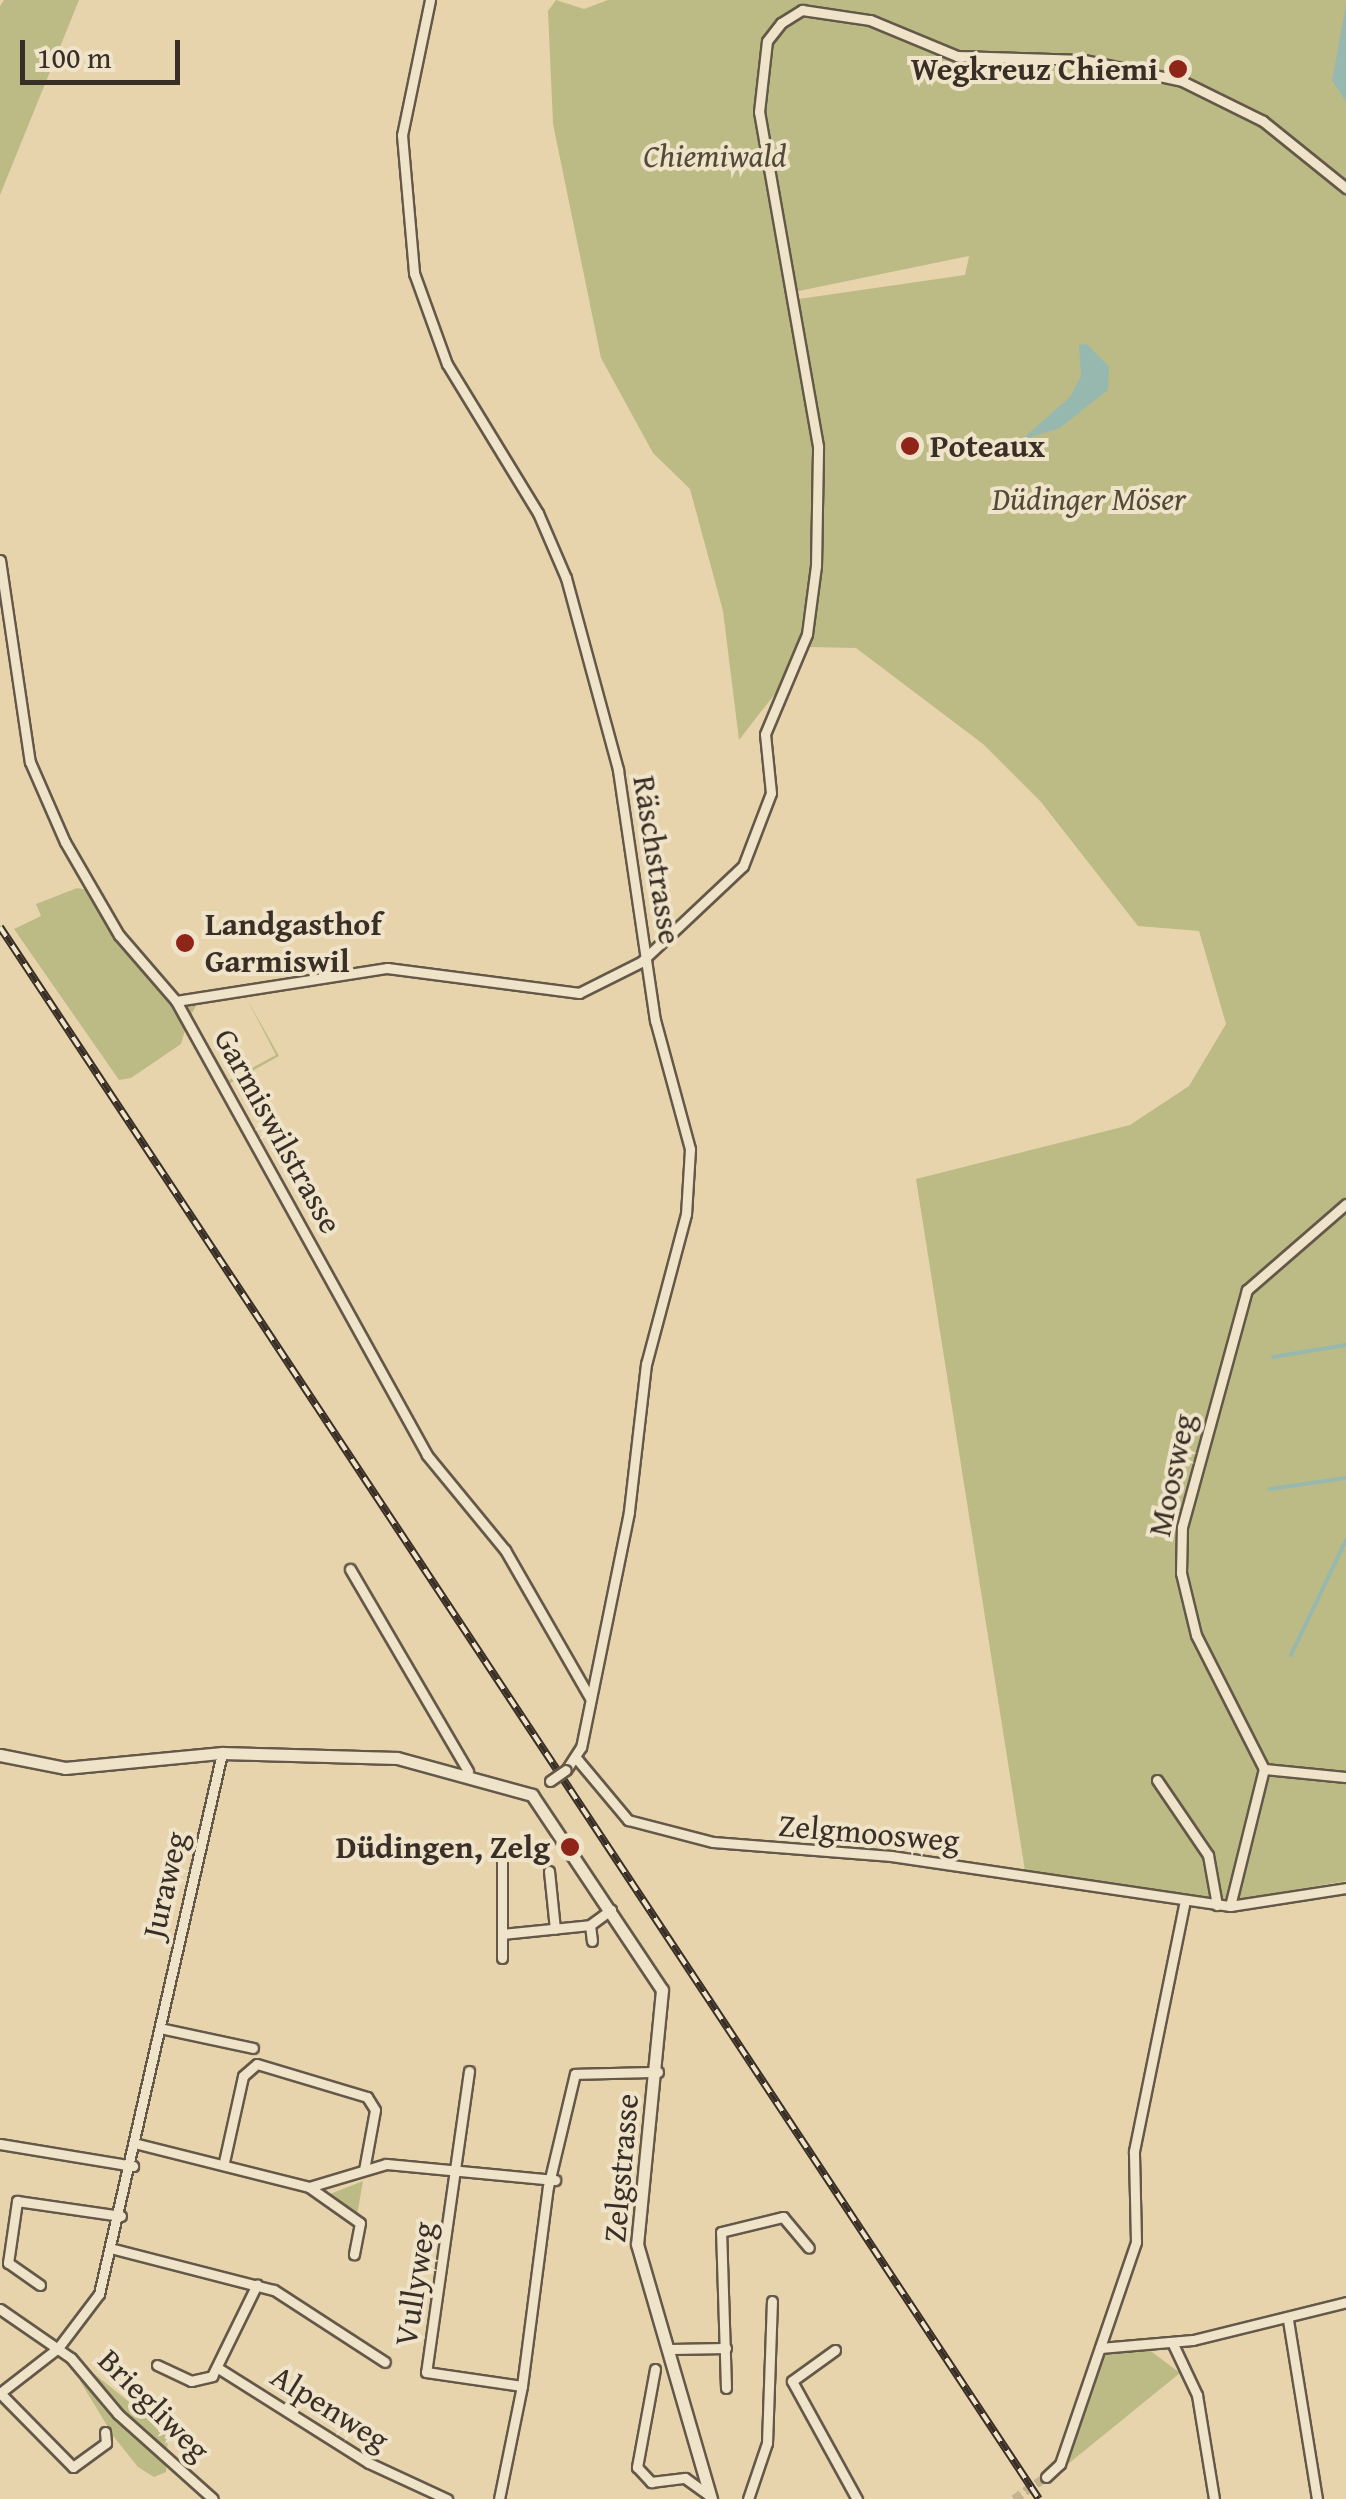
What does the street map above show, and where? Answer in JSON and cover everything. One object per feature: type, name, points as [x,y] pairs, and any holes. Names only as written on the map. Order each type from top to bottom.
[{"type":"street","name":"Räschstrasse","points":[[430,0],[402,135],[414,272],[447,364],[556,550],[618,770],[660,1042],[688,1132],[689,1194],[650,1346],[630,1512],[577,1760]]},
{"type":"street","points":[[176,1001],[387,968],[476,974],[563,996],[648,956],[720,892],[762,828],[772,793],[765,734],[812,603],[818,446],[758,87],[770,34],[799,5],[870,20],[957,56],[1084,60],[1182,81],[1264,121],[1346,188]]},
{"type":"street","name":"Garmiswilstrasse","points":[[0,560],[38,784],[119,935],[176,1001],[428,1456],[504,1550],[590,1698]]},
{"type":"street","name":"Moosweg","points":[[1264,1770],[1196,1635],[1181,1573],[1182,1528],[1246,1290],[1346,1204]]},
{"type":"street","points":[[350,1569],[468,1772]]},
{"type":"street","points":[[0,1755],[66,1768],[222,1754],[397,1758],[468,1772],[532,1795],[577,1760]]},
{"type":"street","name":"Juraweg","points":[[58,2348],[98,2294],[114,2249],[222,1754]]},
{"type":"street","name":"Zelgmoosweg","points":[[577,1760],[616,1810],[661,1832],[1230,1906],[1346,1888]]},
{"type":"street","points":[[1230,1906],[1264,1770],[1346,1777]]},
{"type":"street","points":[[1157,1780],[1208,1855],[1217,1904]]},
{"type":"street","name":"Zelgstrasse","points":[[532,1795],[614,1908],[662,1990],[658,2072],[636,2230],[711,2497]]},
{"type":"street","points":[[502,1860],[502,1958]]},
{"type":"street","points":[[548,1871],[555,1929]]},
{"type":"street","points":[[1046,2477],[1060,2464],[1136,2242],[1134,2151],[1185,1901]]},
{"type":"street","points":[[502,1934],[590,1925],[614,1908]]},
{"type":"street","points":[[590,1925],[592,1941]]},
{"type":"street","points":[[160,2028],[253,2048]]},
{"type":"street","points":[[224,2162],[243,2076],[257,2064],[367,2097],[375,2110],[366,2170]]},
{"type":"street","name":"Vullyweg","points":[[469,2071],[426,2372],[522,2386]]},
{"type":"street","points":[[499,2499],[575,2074],[658,2072]]},
{"type":"street","points":[[0,2144],[132,2166]]},
{"type":"street","points":[[138,2144],[224,2162],[309,2187],[360,2223],[354,2254]]},
{"type":"street","points":[[309,2187],[366,2170],[458,2169],[555,2180]]},
{"type":"street","points":[[40,2285],[8,2263],[17,2202],[121,2216]]},
{"type":"street","points":[[726,2388],[726,2226],[783,2217],[809,2248]]},
{"type":"street","points":[[114,2249],[258,2284],[385,2362]]},
{"type":"street","points":[[157,2366],[196,2382],[218,2368],[258,2284]]},
{"type":"street","points":[[748,2499],[767,2443],[772,2301]]},
{"type":"street","points":[[1100,2348],[1172,2342],[1288,2320],[1346,2302]]},
{"type":"street","name":"Briegliweg","points":[[0,2309],[58,2348],[213,2499]]},
{"type":"street","points":[[1288,2320],[1317,2499]]},
{"type":"street","points":[[1172,2342],[1197,2395],[1214,2499]]},
{"type":"street","name":"Briegliweg","points":[[58,2348],[0,2393],[73,2467],[106,2443],[105,2432]]},
{"type":"street","points":[[671,2348],[726,2348]]},
{"type":"street","points":[[835,2350],[792,2381],[857,2499]]},
{"type":"street","name":"Alpenweg","points":[[218,2368],[446,2499]]},
{"type":"street","name":"Zelgstrasse","points":[[656,2370],[637,2467],[651,2482],[685,2478],[711,2497]]},
{"type":"street","points":[[412,2499],[418,2486]]},
{"type":"green space","points":[[4,0],[79,0],[0,195],[0,6]]},
{"type":"green space","name":"Düdinger Möser","points":[[556,0],[584,9],[608,0],[1346,0],[1346,1881],[1228,1901],[1025,1871],[916,1179],[1130,1125],[1189,1086],[1226,1024],[1199,931],[1138,926],[1041,802],[983,744],[856,648],[808,647],[823,439],[799,299],[965,275],[969,256],[789,293],[815,444],[811,568],[795,668],[739,740],[723,611],[690,489],[653,453],[601,358],[553,124],[548,11]]},
{"type":"green space","points":[[77,888],[88,890],[186,1027],[181,1044],[131,1078],[119,1080],[14,929],[41,916],[36,904]]},
{"type":"green space","points":[[247,999],[279,1056],[229,1084],[190,1016],[187,1004],[198,1002],[191,1015],[229,1080],[276,1055]]},
{"type":"green space","points":[[363,2181],[357,2215],[330,2194]]},
{"type":"green space","points":[[1148,2349],[1180,2373],[1068,2464],[1094,2365],[1103,2354]]},
{"type":"green space","points":[[93,2373],[168,2433],[166,2472],[154,2477],[138,2467],[114,2437],[80,2381]]},
{"type":"water","points":[[1346,5],[1346,102],[1332,80]]},
{"type":"water","points":[[1087,344],[1109,367],[1108,390],[1060,428],[1021,440],[1070,397],[1081,376],[1079,345]]},
{"type":"waterway","points":[[1273,1357],[1346,1345]]},
{"type":"waterway","points":[[1270,1489],[1346,1478]]},
{"type":"waterway","points":[[1291,1655],[1346,1540]]},
{"type":"tunnel","points":[[1014,2499],[1046,2477]]},
{"type":"railway","points":[[0,927],[1039,2499]]},
{"type":"place","name":"Wegkreuz Chiemi","points":[[1178,69]]},
{"type":"place","name":"Poteaux","points":[[910,446]]},
{"type":"place","name":"Landgasthof Garmiswil","points":[[185,943]]},
{"type":"place","name":"Düdingen, Zelg","points":[[570,1847]]},
{"type":"park label","name":"Chiemiwald","points":[[715,156]]}]
